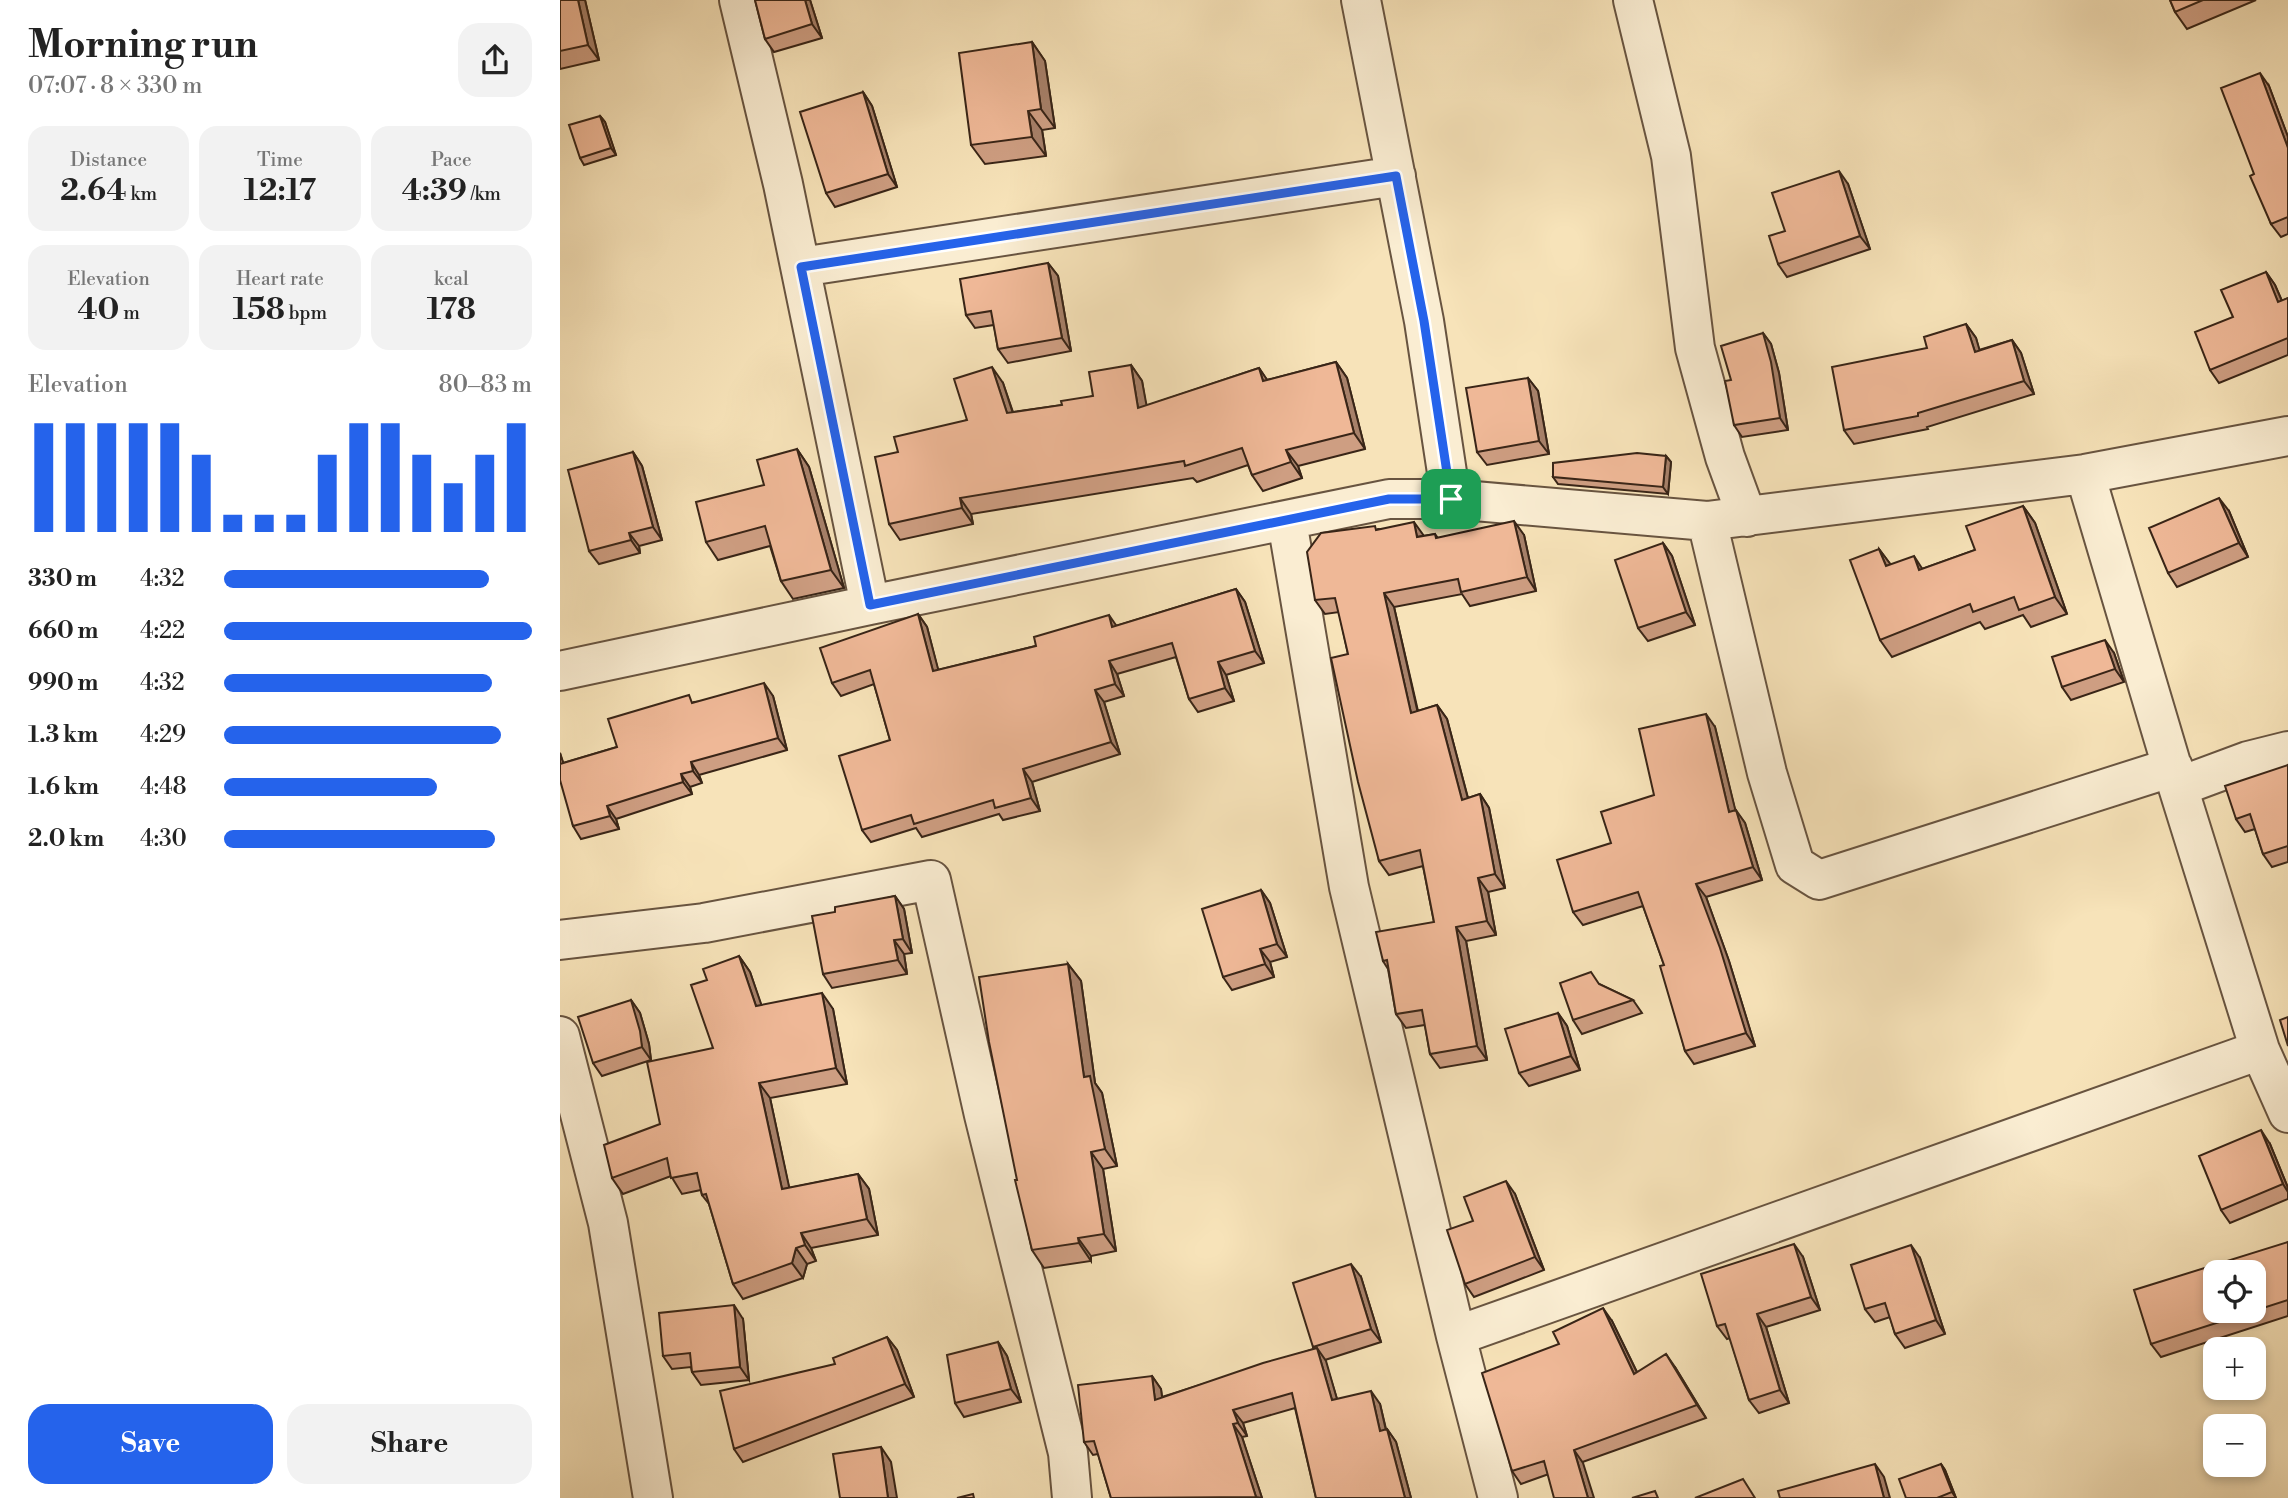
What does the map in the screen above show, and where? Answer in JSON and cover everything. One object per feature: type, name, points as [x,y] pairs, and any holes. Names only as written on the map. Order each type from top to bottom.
[{"type":"street","points":[[739,0],[801,267],[870,605]]},
{"type":"street","points":[[1361,0],[1424,321],[1451,499]]},
{"type":"street","points":[[1633,0],[1671,156],[1695,348],[1725,457],[1747,517]]},
{"type":"street","points":[[801,267],[1396,176]]},
{"type":"street","points":[[560,671],[1389,499],[1451,499],[1707,521],[2085,474],[2288,436]]},
{"type":"street","points":[[2085,474],[2175,777],[2260,1049],[2288,1113]]},
{"type":"street","points":[[1287,521],[1349,887],[1497,1498]]},
{"type":"street","points":[[1707,521],[1767,773],[1795,865],[1819,880],[2175,777],[2288,751]]},
{"type":"street","points":[[560,940],[704,923],[931,880],[984,1115],[1068,1453],[1072,1498]]},
{"type":"street","points":[[560,1036],[608,1223],[653,1498]]},
{"type":"street","points":[[1456,1336],[2260,1049]]},
{"type":"building","points":[[560,0],[578,0],[588,45],[560,51]]},
{"type":"building","points":[[755,0],[805,0],[812,24],[765,39]]},
{"type":"building","points":[[2170,0],[2203,0],[2175,12]]},
{"type":"building","points":[[1032,42],[1041,109],[1028,111],[1032,137],[971,145],[959,53]]},
{"type":"building","points":[[2260,73],[2288,148],[2288,217],[2271,224],[2250,176],[2254,174],[2221,88]]},
{"type":"building","points":[[863,92],[888,174],[826,193],[800,112]]},
{"type":"building","points":[[600,116],[611,148],[580,158],[569,125]]},
{"type":"building","points":[[1839,171],[1860,236],[1778,264],[1769,236],[1785,231],[1772,193]]},
{"type":"building","points":[[1048,263],[1062,338],[998,349],[991,311],[966,315],[960,279]]},
{"type":"building","points":[[2266,272],[2278,302],[2288,298],[2288,338],[2210,370],[2195,332],[2233,317],[2221,290]]},
{"type":"building","points":[[1966,324],[1975,352],[2012,340],[2024,381],[1918,413],[1918,416],[1844,430],[1832,367],[1927,348],[1924,337]]},
{"type":"building","points":[[1763,333],[1771,362],[1780,418],[1734,425],[1725,381],[1731,380],[1721,346]]},
{"type":"building","points":[[1336,362],[1354,433],[1286,450],[1291,462],[1252,475],[1242,448],[1185,466],[1184,461],[960,498],[962,508],[889,524],[875,457],[898,452],[894,437],[967,420],[954,379],[992,367],[1007,413],[1062,405],[1061,401],[1093,396],[1089,372],[1131,365],[1138,408],[1259,368],[1263,381]]},
{"type":"building","points":[[1528,378],[1539,441],[1477,452],[1466,388]]},
{"type":"building","points":[[797,449],[831,570],[781,581],[765,526],[706,542],[696,502],[764,485],[757,460]]},
{"type":"building","points":[[633,452],[653,527],[629,533],[631,540],[589,551],[568,470]]},
{"type":"building","points":[[1637,453],[1666,456],[1663,487],[1553,477],[1553,463]]},
{"type":"building","points":[[2219,498],[2239,543],[2168,573],[2149,528]]},
{"type":"building","points":[[2023,506],[2055,597],[2019,610],[2014,597],[1973,612],[1970,604],[1880,640],[1850,560],[1879,549],[1886,566],[1914,556],[1919,570],[1975,550],[1966,526]]},
{"type":"building","points":[[1514,521],[1527,577],[1461,592],[1458,579],[1384,593],[1411,713],[1437,705],[1462,800],[1480,794],[1495,874],[1478,878],[1487,921],[1456,927],[1477,1046],[1430,1054],[1422,1010],[1396,1014],[1387,960],[1383,961],[1376,932],[1434,922],[1420,850],[1379,861],[1358,782],[1331,658],[1348,654],[1335,598],[1315,600],[1307,552],[1321,533],[1375,526],[1376,530],[1414,522],[1417,537],[1435,534],[1436,538]]},
{"type":"building","points":[[1663,543],[1686,612],[1638,628],[1615,560]]},
{"type":"building","points":[[1236,589],[1255,651],[1218,662],[1225,688],[1189,699],[1172,643],[1109,661],[1115,684],[1095,690],[1111,742],[1023,769],[1031,798],[995,808],[993,800],[914,824],[911,815],[862,830],[839,756],[890,740],[870,670],[832,683],[820,648],[918,614],[933,671],[1036,646],[1034,637],[1109,615],[1112,627]]},
{"type":"building","points":[[2105,640],[2115,669],[2062,687],[2052,657]]},
{"type":"building","points":[[764,683],[778,738],[691,762],[693,771],[681,774],[683,782],[607,806],[610,816],[573,826],[560,780],[560,764],[617,747],[608,719],[689,695],[692,703]]},
{"type":"building","points":[[1706,714],[1729,812],[1736,810],[1753,867],[1696,884],[1720,948],[1746,1033],[1685,1051],[1660,966],[1664,965],[1638,892],[1573,912],[1557,860],[1611,843],[1601,812],[1654,795],[1639,729]]},
{"type":"building","points":[[2288,765],[2288,846],[2263,854],[2250,814],[2236,819],[2225,786]]},
{"type":"building","points":[[1261,890],[1277,944],[1260,949],[1265,964],[1223,977],[1202,909]]},
{"type":"building","points":[[895,896],[903,939],[894,940],[898,960],[823,974],[812,916],[835,912],[835,907]]},
{"type":"building","points":[[739,956],[756,1006],[822,993],[836,1068],[759,1083],[782,1189],[858,1174],[867,1219],[801,1233],[805,1245],[796,1248],[792,1263],[733,1284],[697,1173],[671,1178],[667,1158],[612,1178],[604,1145],[660,1124],[647,1062],[713,1048],[691,985],[707,980],[703,969]]},
{"type":"building","points":[[1068,964],[1084,1077],[1090,1076],[1105,1149],[1091,1152],[1104,1234],[1078,1238],[1079,1243],[1032,1250],[1015,1180],[979,977]]},
{"type":"building","points":[[1591,972],[1599,984],[1633,1000],[1573,1020],[1560,983]]},
{"type":"building","points":[[631,1000],[642,1047],[593,1063],[578,1017]]},
{"type":"building","points":[[1558,1013],[1571,1056],[1519,1073],[1505,1029]]},
{"type":"building","points":[[2288,1017],[2288,1046],[2280,1020]]},
{"type":"building","points":[[2261,1130],[2283,1184],[2221,1210],[2199,1156]]},
{"type":"building","points":[[1506,1181],[1535,1257],[1465,1284],[1447,1230],[1473,1221],[1464,1197]]},
{"type":"building","points":[[2288,1242],[2288,1300],[2266,1307],[2266,1260],[2230,1260]]},
{"type":"building","points":[[1794,1244],[1811,1297],[1757,1314],[1780,1390],[1749,1400],[1725,1324],[1717,1326],[1701,1274]]},
{"type":"building","points":[[1911,1245],[1936,1320],[1895,1334],[1885,1303],[1865,1309],[1851,1265]]},
{"type":"building","points":[[1351,1264],[1371,1329],[1313,1347],[1293,1283]]},
{"type":"building","points":[[2203,1268],[2203,1323],[2217,1323],[2151,1344],[2134,1290]]},
{"type":"building","points":[[734,1305],[740,1367],[692,1372],[690,1353],[663,1356],[659,1313]]},
{"type":"building","points":[[1603,1308],[1634,1374],[1666,1354],[1697,1405],[1574,1450],[1588,1498],[1554,1498],[1544,1461],[1512,1471],[1482,1373],[1559,1344],[1553,1332]]},
{"type":"building","points":[[887,1337],[905,1384],[734,1449],[720,1391],[835,1364],[833,1358]]},
{"type":"building","points":[[998,1342],[1011,1389],[955,1403],[947,1355]]},
{"type":"building","points":[[1317,1348],[1332,1400],[1371,1391],[1380,1431],[1387,1429],[1405,1498],[1316,1498],[1292,1393],[1233,1410],[1238,1423],[1233,1424],[1256,1497],[1111,1498],[1094,1441],[1084,1442],[1078,1385],[1152,1376],[1155,1400],[1263,1363]]},
{"type":"building","points":[[881,1447],[888,1498],[840,1498],[833,1454]]},
{"type":"building","points":[[1875,1464],[1884,1498],[1780,1498],[1778,1491]]},
{"type":"building","points":[[1941,1464],[1952,1492],[1937,1498],[1906,1498],[1899,1479]]},
{"type":"building","points":[[1743,1479],[1755,1498],[1695,1498]]},
{"type":"building","points":[[1655,1491],[1658,1498],[1632,1498]]},
{"type":"building","points":[[973,1494],[974,1498],[957,1498]]},
{"type":"route","points":[[1396,176],[1424,321],[1451,499],[1389,499],[870,605],[801,267],[1396,176]]}]
